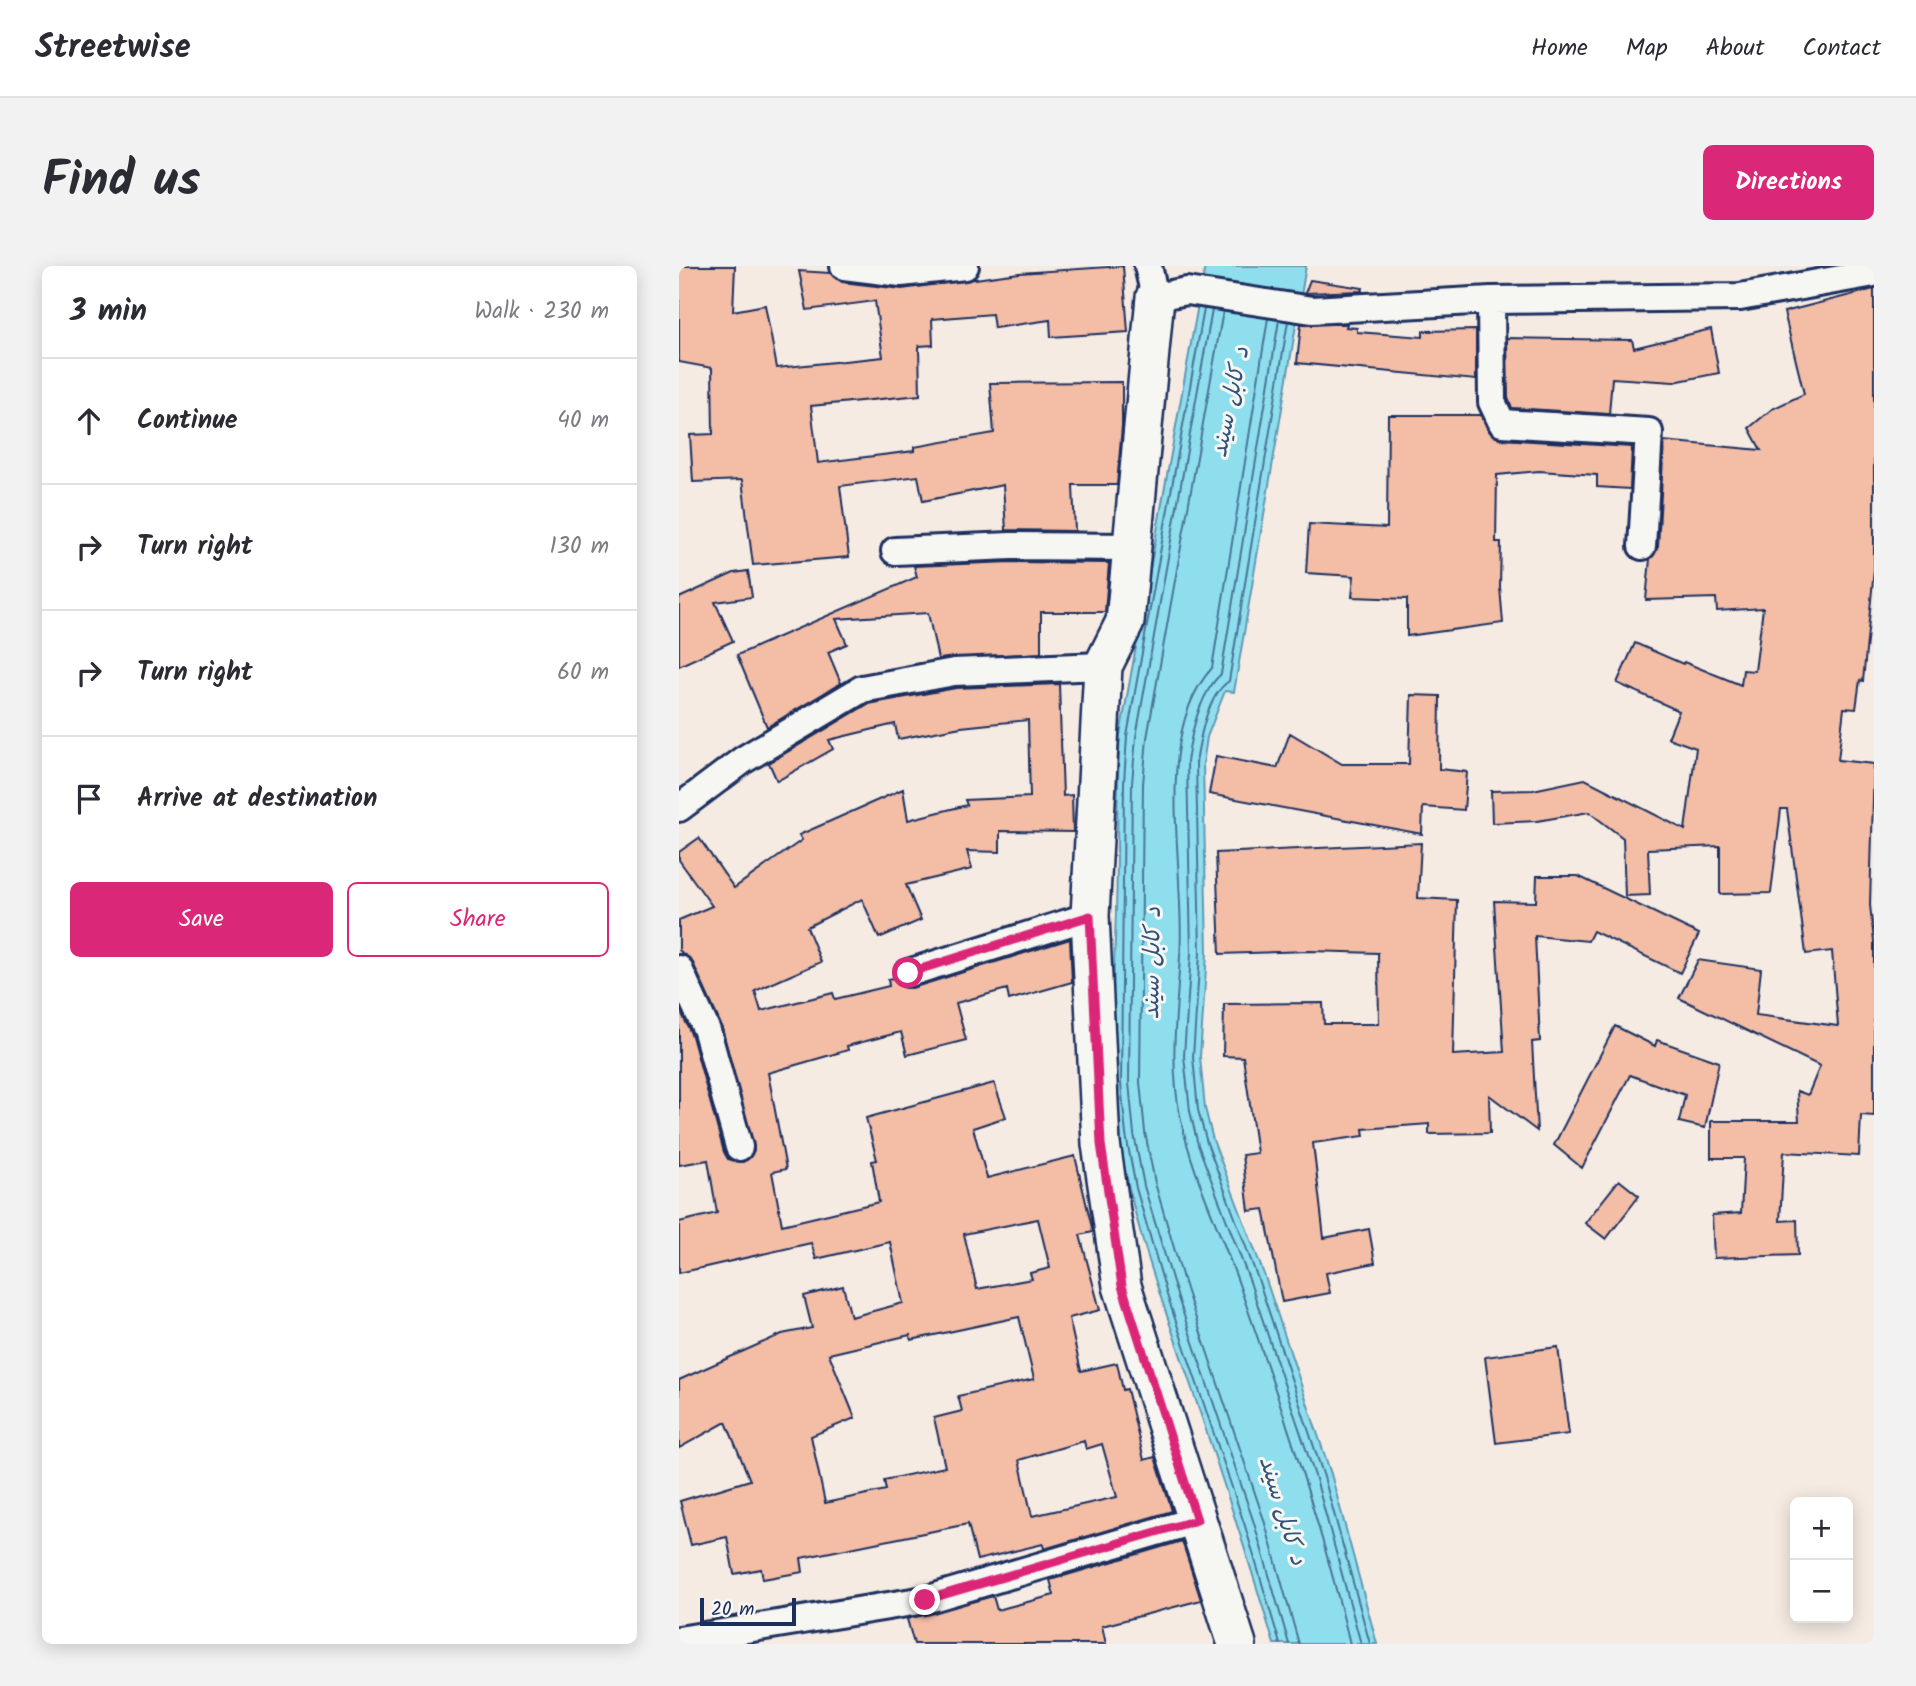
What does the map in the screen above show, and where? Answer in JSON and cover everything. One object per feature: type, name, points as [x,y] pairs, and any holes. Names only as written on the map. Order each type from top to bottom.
[{"type":"street","points":[[843,266],[901,273],[965,266]]},
{"type":"street","points":[[1237,1644],[1122,1286],[1101,1144],[1090,916],[1103,666],[1125,622],[1163,285],[1312,310],[1491,300],[1740,297],[1874,273]]},
{"type":"street","points":[[1491,300],[1492,402],[1502,423],[1649,432],[1642,546]]},
{"type":"street","points":[[895,551],[1011,546],[1134,547]]},
{"type":"street","points":[[679,808],[743,760],[862,689],[954,673],[1103,666]]},
{"type":"street","points":[[908,973],[1090,916]]},
{"type":"street","points":[[679,969],[707,1031],[739,1147]]},
{"type":"street","points":[[679,1640],[925,1600],[1197,1520]]},
{"type":"water","name":"د کابل سيند","points":[[1205,266],[1306,266],[1234,692],[1225,691],[1207,737],[1203,764],[1207,953],[1200,1057],[1205,1108],[1213,1140],[1265,1277],[1331,1474],[1377,1644],[1274,1644],[1148,1258],[1131,1198],[1115,1110],[1112,1024],[1120,735]]},
{"type":"building","points":[[679,266],[735,266],[733,311],[765,305],[777,368],[883,357],[875,301],[807,310],[799,271],[830,273],[842,282],[902,289],[1019,273],[1123,266],[1128,332],[1051,337],[1050,320],[994,328],[992,314],[932,319],[933,345],[919,346],[920,395],[811,406],[818,463],[914,451],[914,447],[994,433],[990,383],[1122,382],[1122,426],[1117,485],[1073,485],[1075,531],[1006,530],[1003,485],[923,501],[918,476],[840,486],[849,557],[753,565],[742,480],[693,482],[690,435],[713,434],[712,368],[679,362]]},
{"type":"building","points":[[1310,280],[1363,288],[1362,291],[1305,293]]},
{"type":"building","points":[[1874,289],[1874,570],[1863,681],[1860,680],[1856,709],[1844,708],[1838,760],[1874,764],[1870,905],[1874,941],[1874,1116],[1861,1115],[1859,1156],[1784,1152],[1780,1221],[1797,1220],[1798,1255],[1714,1258],[1712,1215],[1741,1213],[1744,1158],[1711,1158],[1711,1121],[1799,1121],[1797,1091],[1808,1095],[1820,1066],[1679,998],[1698,960],[1761,969],[1756,1015],[1838,1026],[1832,951],[1806,954],[1787,809],[1781,809],[1771,893],[1720,894],[1720,846],[1648,849],[1650,895],[1625,896],[1623,838],[1589,812],[1537,821],[1492,823],[1491,791],[1533,790],[1585,779],[1685,830],[1696,748],[1668,738],[1679,711],[1617,683],[1635,643],[1741,685],[1743,670],[1755,671],[1763,608],[1717,611],[1716,598],[1646,600],[1650,559],[1658,547],[1664,441],[1761,450],[1749,428],[1772,409],[1804,394],[1784,312]]},
{"type":"building","points":[[1301,324],[1347,324],[1346,327],[1357,328],[1357,332],[1423,337],[1423,331],[1476,330],[1476,380],[1297,363]]},
{"type":"building","points":[[1711,329],[1719,373],[1674,382],[1612,378],[1609,414],[1512,408],[1508,398],[1507,338],[1632,340],[1634,348]]},
{"type":"building","points":[[1388,415],[1481,415],[1488,430],[1500,439],[1632,447],[1630,489],[1597,487],[1597,475],[1539,471],[1497,475],[1496,542],[1501,542],[1500,587],[1503,623],[1407,636],[1407,599],[1352,597],[1354,576],[1306,573],[1309,524],[1387,528]]},
{"type":"building","points":[[1011,562],[1109,563],[1105,612],[1041,612],[1041,653],[938,659],[928,613],[836,619],[847,644],[828,652],[841,683],[767,727],[737,655],[917,577],[914,566]]},
{"type":"building","points":[[748,571],[752,597],[715,602],[733,641],[679,666],[679,598],[734,573]]},
{"type":"building","points":[[1059,684],[1063,796],[1072,795],[1073,832],[1000,831],[1000,852],[967,851],[972,869],[906,885],[921,920],[879,938],[862,899],[807,927],[821,962],[755,991],[761,1011],[833,993],[835,999],[889,986],[888,979],[893,978],[898,985],[912,988],[1070,939],[1072,982],[1009,1000],[1007,989],[956,1003],[966,1040],[907,1055],[901,1032],[847,1046],[848,1050],[768,1073],[786,1169],[772,1172],[782,1225],[879,1202],[872,1161],[877,1160],[866,1118],[994,1083],[1006,1117],[973,1128],[987,1178],[1075,1156],[1093,1232],[1080,1235],[1100,1310],[1069,1318],[1081,1371],[1117,1363],[1123,1390],[1127,1389],[1144,1460],[1155,1457],[1172,1511],[1044,1549],[1043,1544],[977,1560],[968,1524],[801,1558],[803,1572],[763,1579],[761,1569],[734,1574],[727,1537],[691,1545],[680,1501],[750,1480],[726,1422],[679,1448],[679,1380],[782,1334],[812,1328],[804,1296],[843,1286],[851,1317],[903,1303],[890,1242],[816,1259],[811,1243],[679,1273],[679,1222],[717,1213],[708,1160],[679,1165],[679,1007],[692,1036],[724,1152],[728,1159],[743,1162],[754,1150],[721,1025],[693,963],[679,950],[679,920],[712,906],[679,860],[679,852],[699,838],[734,888],[802,840],[799,835],[903,789],[908,820],[967,805],[965,800],[1030,797],[1028,720],[961,727],[898,739],[895,724],[829,740],[833,749],[777,781],[769,763],[868,704],[956,688]],"holes":[[[1038,1219],[1050,1268],[1030,1273],[1032,1279],[977,1289],[964,1234]],[[1019,1317],[1034,1379],[958,1396],[962,1411],[934,1418],[945,1467],[884,1480],[886,1490],[825,1503],[811,1436],[855,1418],[829,1354],[910,1335],[911,1340]],[[1084,1441],[1086,1449],[1102,1444],[1117,1497],[1032,1516],[1019,1460]]]},
{"type":"building","points":[[1411,695],[1440,696],[1439,769],[1467,772],[1464,810],[1423,807],[1422,834],[1209,794],[1216,756],[1277,768],[1290,733],[1342,764],[1409,764]]},
{"type":"building","points":[[1421,843],[1418,898],[1457,900],[1453,1055],[1504,1052],[1494,901],[1536,902],[1537,876],[1578,876],[1699,934],[1680,973],[1593,931],[1588,941],[1535,936],[1540,1041],[1532,1042],[1537,1131],[1489,1095],[1490,1133],[1429,1134],[1429,1124],[1363,1129],[1364,1136],[1313,1143],[1324,1238],[1369,1229],[1375,1263],[1326,1273],[1330,1293],[1282,1302],[1264,1209],[1249,1211],[1242,1155],[1257,1153],[1243,1057],[1223,1056],[1224,1004],[1323,1003],[1324,1024],[1379,1024],[1378,953],[1310,951],[1220,954],[1216,853]]},
{"type":"building","points":[[1615,1026],[1655,1046],[1657,1040],[1719,1062],[1705,1128],[1679,1122],[1685,1095],[1630,1075],[1582,1168],[1554,1145]]},
{"type":"building","points":[[1619,1180],[1639,1196],[1606,1239],[1585,1223]]},
{"type":"building","points":[[1558,1347],[1569,1434],[1496,1443],[1485,1357]]},
{"type":"building","points":[[1182,1541],[1201,1600],[1102,1626],[1106,1644],[914,1644],[907,1619],[993,1596],[997,1610],[1054,1595],[1050,1580]]},
{"type":"route","points":[[908,973],[1090,916],[1101,1144],[1122,1286],[1197,1520],[925,1600]]}]
